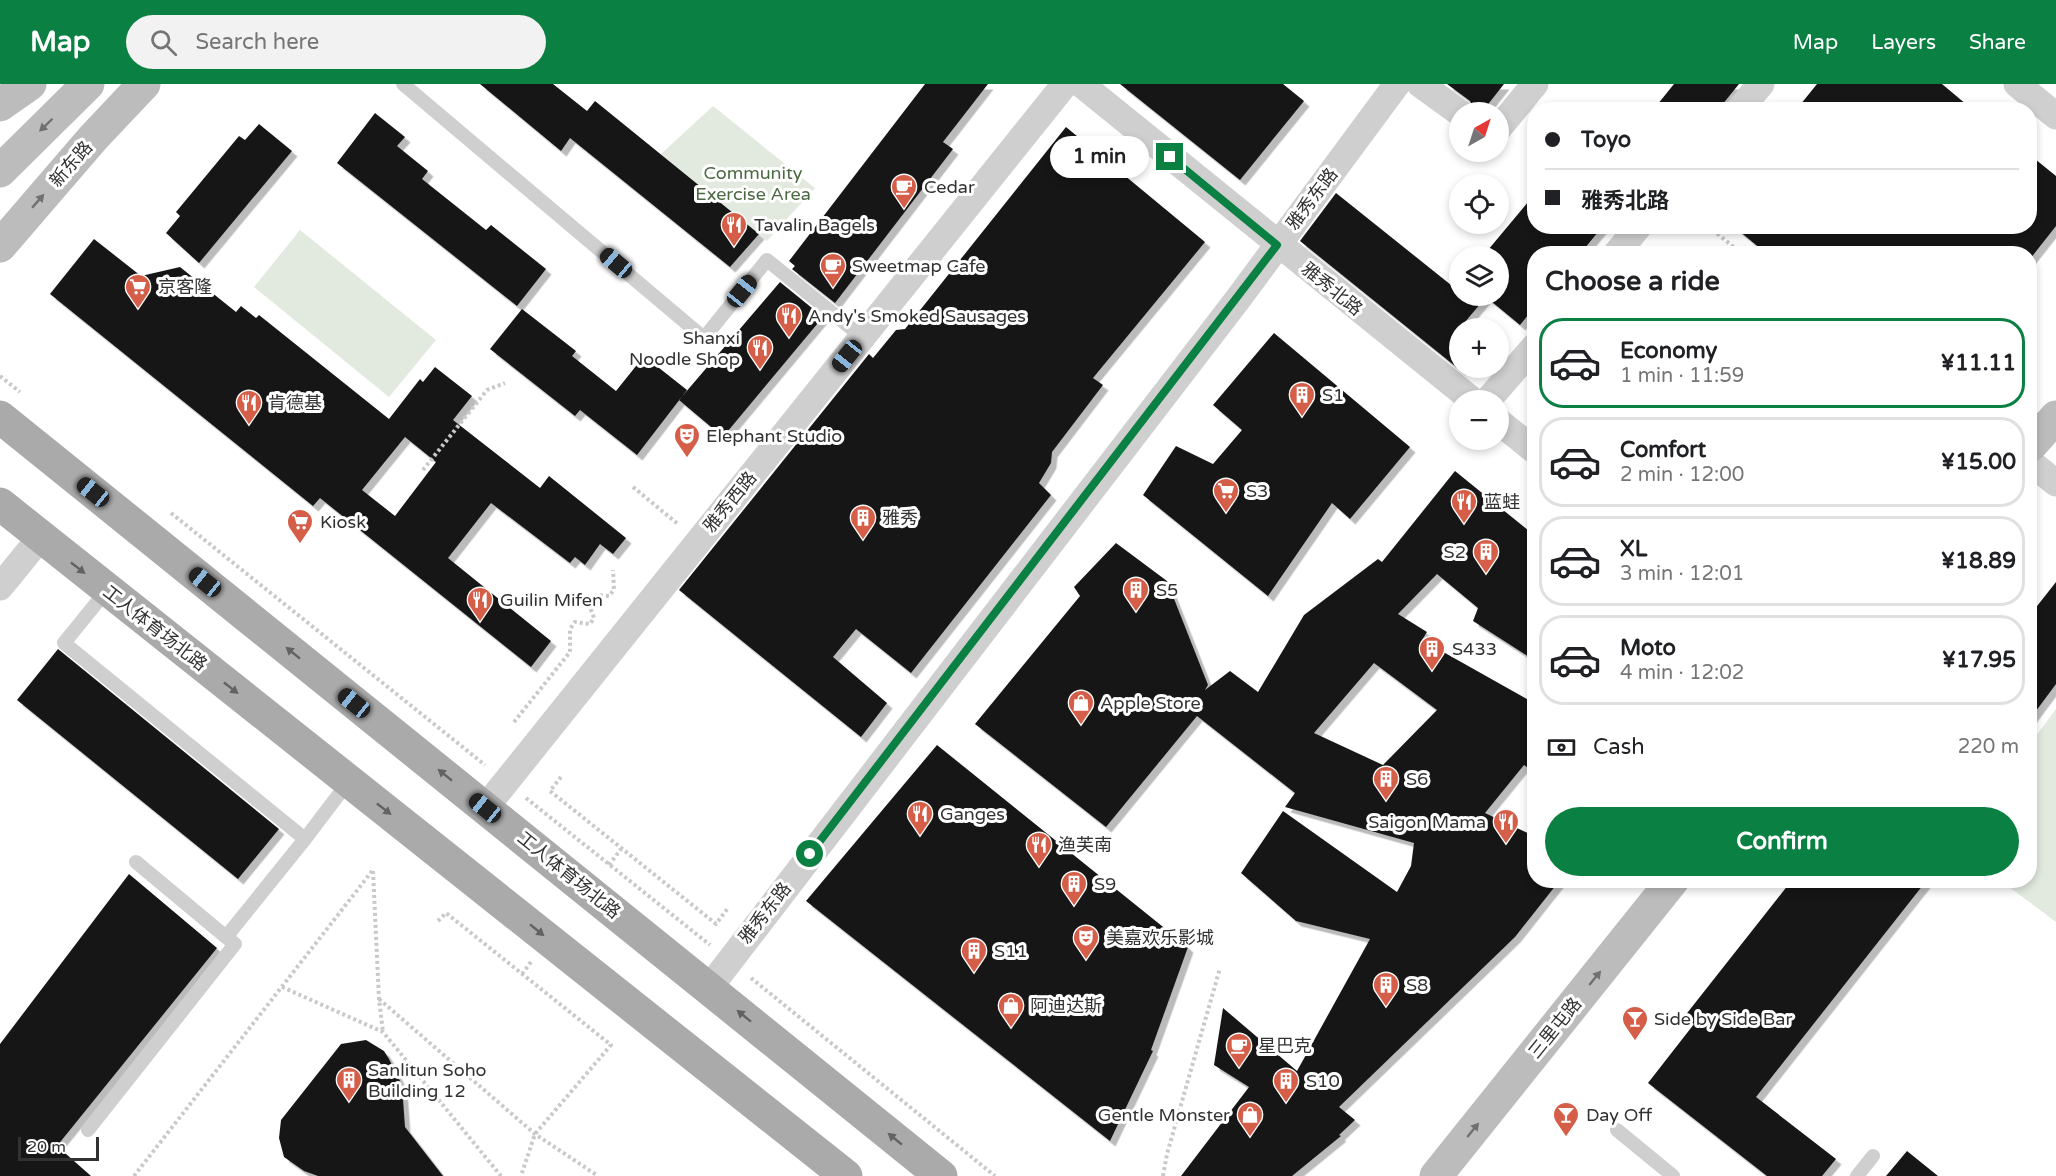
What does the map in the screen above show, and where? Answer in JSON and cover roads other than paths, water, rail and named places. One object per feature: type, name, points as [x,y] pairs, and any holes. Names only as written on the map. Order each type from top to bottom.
[{"type":"main road","name":"工人体育场北路","points":[[0,417],[941,1176]]},
{"type":"main road","name":"工人体育场北路","points":[[0,504],[846,1176]]},
{"type":"street","points":[[0,105],[30,84]]},
{"type":"street","points":[[0,171],[88,84]]},
{"type":"street","name":"新东路","points":[[0,246],[93,138],[144,84]]},
{"type":"street","name":"雅秀西路","points":[[485,808],[1065,84]]},
{"type":"street","name":"雅秀北路","points":[[1081,84],[1277,245],[1459,390]]},
{"type":"street","name":"雅秀东路","points":[[709,987],[1277,245],[1397,84]]},
{"type":"street","points":[[1420,84],[1449,105]]},
{"type":"street","points":[[1509,116],[1536,84]]},
{"type":"street","points":[[1746,102],[1761,84]]},
{"type":"street","points":[[2017,84],[2056,116]]},
{"type":"street","points":[[1623,246],[1632,234]]},
{"type":"street","points":[[1497,390],[1527,355]]},
{"type":"street","points":[[2037,438],[2056,417]]},
{"type":"street","points":[[1509,430],[1527,444]]},
{"type":"street","points":[[2037,468],[2056,483]]},
{"type":"street","points":[[0,586],[40,538]]},
{"type":"street","name":"三里屯路","points":[[1436,1176],[1667,888]]},
{"type":"lane","points":[[403,84],[704,338],[767,260],[862,337]]},
{"type":"lane","points":[[106,590],[64,643],[305,839]]},
{"type":"lane","points":[[226,937],[349,780]]},
{"type":"lane","points":[[88,1130],[235,944],[136,862]]},
{"type":"lane","points":[[1617,1130],[1672,1176]]},
{"type":"lane","points":[[1857,1176],[1873,1156]]},
{"type":"place","name":"Cedar","points":[[904,210]]},
{"type":"place","name":"Tavalin Bagels","points":[[734,248]]},
{"type":"place","name":"Sweetmap Cafe","points":[[833,289]]},
{"type":"place","name":"京客隆","points":[[138,310]]},
{"type":"place","name":"Andy's Smoked Sausages","points":[[789,339]]},
{"type":"place","name":"Shanxi Noodle Shop","points":[[760,371]]},
{"type":"place","name":"S1","points":[[1302,418]]},
{"type":"place","name":"肯德基","points":[[249,426]]},
{"type":"place","name":"Elephant Studio","points":[[687,459]]},
{"type":"place","name":"S3","points":[[1226,514]]},
{"type":"place","name":"蓝蛙","points":[[1464,525]]},
{"type":"place","name":"雅秀","points":[[863,541]]},
{"type":"place","name":"Kiosk","points":[[300,545]]},
{"type":"place","name":"S2","points":[[1486,575]]},
{"type":"place","name":"S5","points":[[1136,613]]},
{"type":"place","name":"Guilin Mifen","points":[[480,623]]},
{"type":"place","name":"S433","points":[[1432,672]]},
{"type":"place","name":"Apple Store","points":[[1081,726]]},
{"type":"place","name":"S6","points":[[1386,802]]},
{"type":"place","name":"Ganges","points":[[920,837]]},
{"type":"place","name":"Saigon Mama","points":[[1506,845]]},
{"type":"place","name":"渔芙南","points":[[1039,868]]},
{"type":"place","name":"S9","points":[[1074,907]]},
{"type":"place","name":"美嘉欢乐影城","points":[[1086,961]]},
{"type":"place","name":"S11","points":[[974,974]]},
{"type":"place","name":"S8","points":[[1386,1008]]},
{"type":"place","name":"阿迪达斯","points":[[1011,1029]]},
{"type":"place","name":"Side by Side Bar","points":[[1635,1042]]},
{"type":"place","name":"星巴克","points":[[1239,1069]]},
{"type":"place","name":"Sanlitun Soho Building 12","points":[[349,1103]]},
{"type":"place","name":"S10","points":[[1286,1104]]},
{"type":"place","name":"Gentle Monster","points":[[1250,1138]]},
{"type":"place","name":"Day Off","points":[[1566,1138]]},
{"type":"park label","name":"Community Exercise Area","points":[[753,184]]}]
